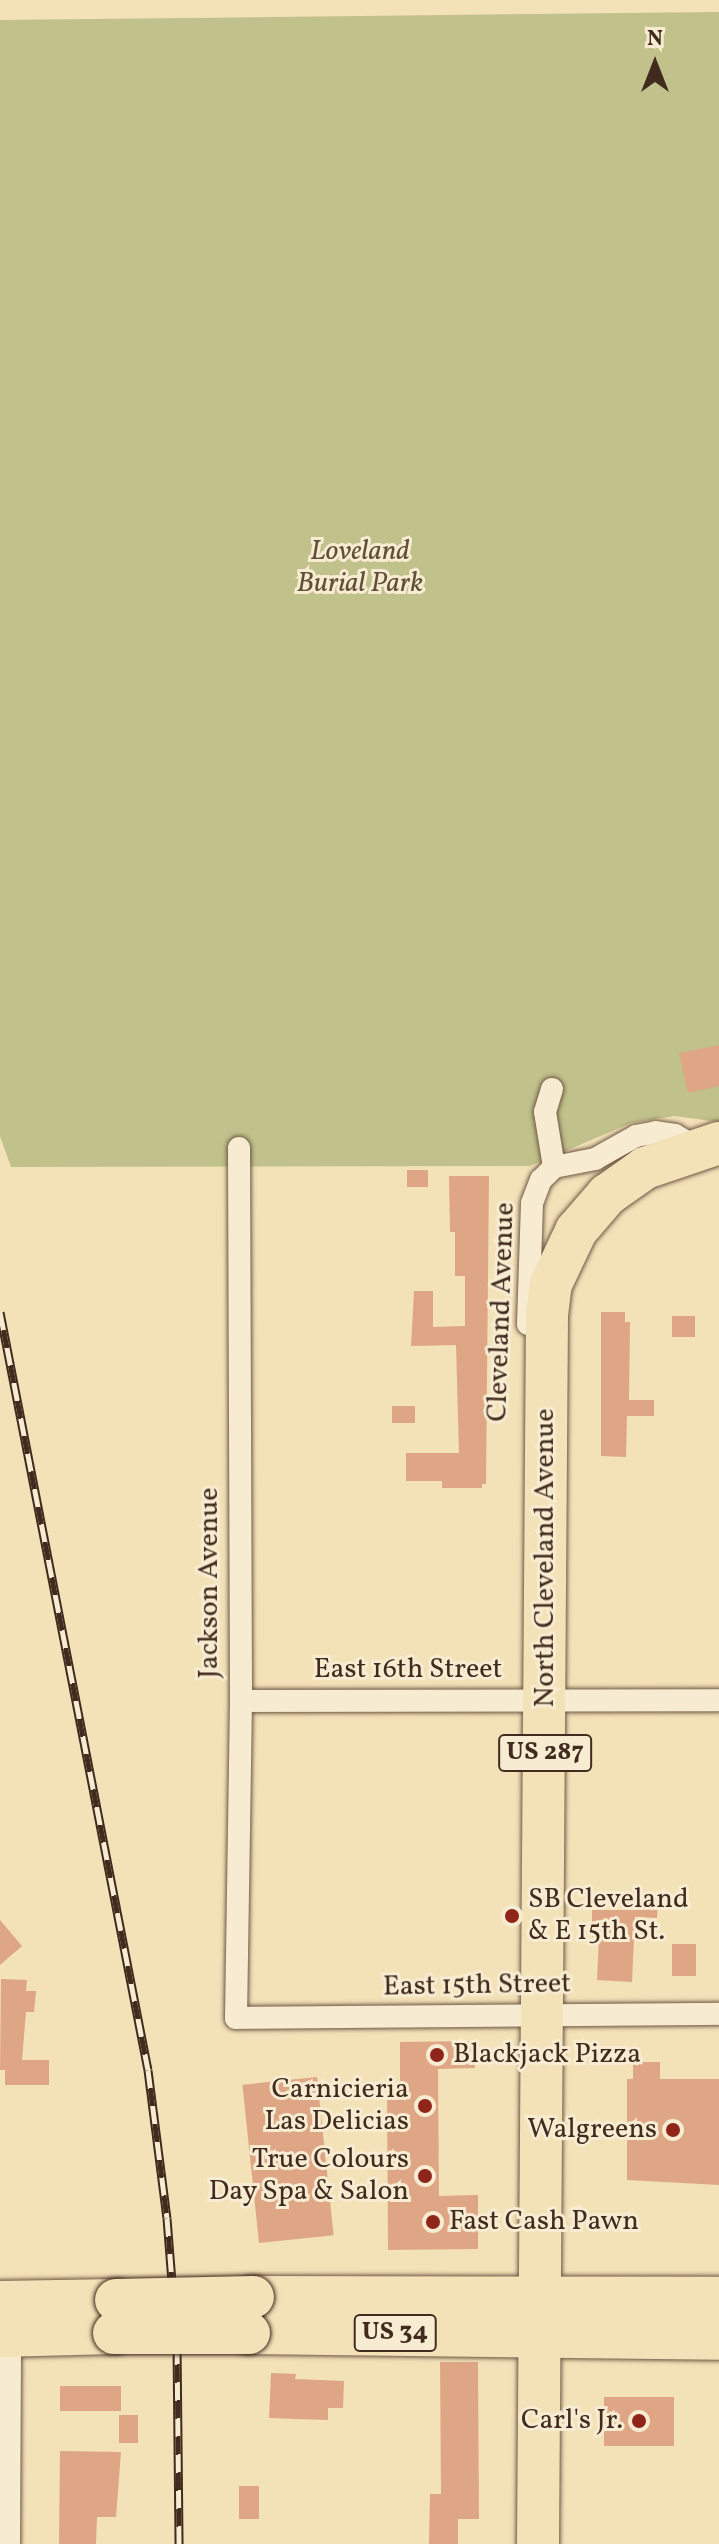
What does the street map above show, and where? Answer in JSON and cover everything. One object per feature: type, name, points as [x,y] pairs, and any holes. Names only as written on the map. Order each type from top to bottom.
[{"type":"highway","name":"North Cleveland Avenue","points":[[538,2544],[547,1315],[558,1264],[576,1231],[607,1195],[645,1168],[709,1146]]},
{"type":"highway","name":"US 34","points":[[5,2319],[251,2315],[541,2316],[719,2298]]},
{"type":"highway","name":"US 34","points":[[541,2316],[719,2339]]},
{"type":"street","points":[[552,1089],[545,1112],[554,1167],[595,1159],[636,1136],[656,1132],[709,1146]]},
{"type":"street","name":"Jackson Avenue","points":[[236,2018],[241,1701],[239,1148]]},
{"type":"street","name":"Cleveland Avenue","points":[[547,1490],[528,1467],[527,1356],[532,1203],[541,1180],[554,1167]]},
{"type":"street","name":"East 16th Street","points":[[241,1701],[719,1700]]},
{"type":"street","name":"East 15th Street","points":[[236,2018],[719,2014]]},
{"type":"street","points":[[5,2319],[9,2544]]},
{"type":"green space","name":"Loveland Burial Park","points":[[719,12],[719,1122],[674,1116],[631,1123],[530,1166],[11,1167],[0,1136],[0,20]]},
{"type":"building","points":[[719,1045],[719,1086],[688,1093],[679,1053]]},
{"type":"building","points":[[407,1170],[428,1170],[428,1187],[407,1187]]},
{"type":"building","points":[[449,1176],[489,1176],[486,1484],[482,1484],[482,1488],[442,1488],[442,1481],[406,1481],[406,1453],[459,1453],[456,1345],[411,1346],[414,1291],[433,1291],[433,1327],[465,1326],[465,1276],[455,1276],[455,1232],[450,1232]]},
{"type":"building","points":[[601,1312],[625,1312],[625,1322],[630,1322],[629,1400],[654,1400],[654,1416],[627,1416],[626,1457],[601,1456]]},
{"type":"building","points":[[672,1316],[695,1316],[695,1337],[672,1337]]},
{"type":"building","points":[[392,1406],[415,1406],[415,1423],[392,1423]]},
{"type":"building","points":[[634,1901],[658,1901],[657,1918],[635,1917],[632,1982],[597,1980],[599,1937],[592,1937],[592,1910],[633,1910]]},
{"type":"building","points":[[0,1920],[22,1946],[0,1965]]},
{"type":"building","points":[[672,1944],[696,1944],[696,1976],[672,1976]]},
{"type":"building","points":[[1,1979],[27,1980],[26,1991],[36,1991],[34,2012],[26,2012],[22,2060],[49,2060],[49,2085],[5,2085],[5,2070],[0,2070]]},
{"type":"building","points":[[474,2041],[475,2068],[438,2069],[439,2196],[478,2195],[478,2249],[388,2250],[387,2092],[400,2092],[400,2042]]},
{"type":"building","name":"Walgreens","points":[[633,2062],[660,2062],[660,2079],[719,2079],[719,2185],[627,2180],[627,2079],[633,2079]]},
{"type":"building","points":[[317,2077],[334,2235],[259,2243],[242,2085]]},
{"type":"building","points":[[440,2362],[478,2362],[479,2519],[458,2519],[458,2544],[429,2544],[430,2494],[441,2494]]},
{"type":"building","points":[[271,2373],[296,2374],[295,2379],[344,2381],[343,2408],[328,2408],[328,2420],[269,2418]]},
{"type":"building","points":[[60,2386],[121,2386],[121,2411],[60,2411]]},
{"type":"building","name":"Carl's Jr.","points":[[604,2397],[674,2397],[674,2446],[604,2446]]},
{"type":"building","points":[[119,2415],[138,2415],[138,2443],[119,2443]]},
{"type":"building","points":[[60,2451],[121,2452],[116,2517],[97,2517],[96,2544],[59,2544]]},
{"type":"building","points":[[239,2486],[259,2486],[259,2519],[239,2519]]},
{"type":"railway","points":[[0,1312],[148,2070],[167,2218],[177,2346],[179,2544]]},
{"type":"place","name":"SB Cleveland & E 15th St.","points":[[512,1916]]},
{"type":"place","name":"Blackjack Pizza","points":[[437,2055]]},
{"type":"place","name":"Carnicieria Las Delicias","points":[[425,2106]]},
{"type":"place","name":"Walgreens","points":[[673,2130]]},
{"type":"place","name":"True Colours Day Spa & Salon","points":[[425,2176]]},
{"type":"place","name":"Fast Cash Pawn","points":[[433,2222]]},
{"type":"place","name":"Carl's Jr.","points":[[639,2421]]}]
